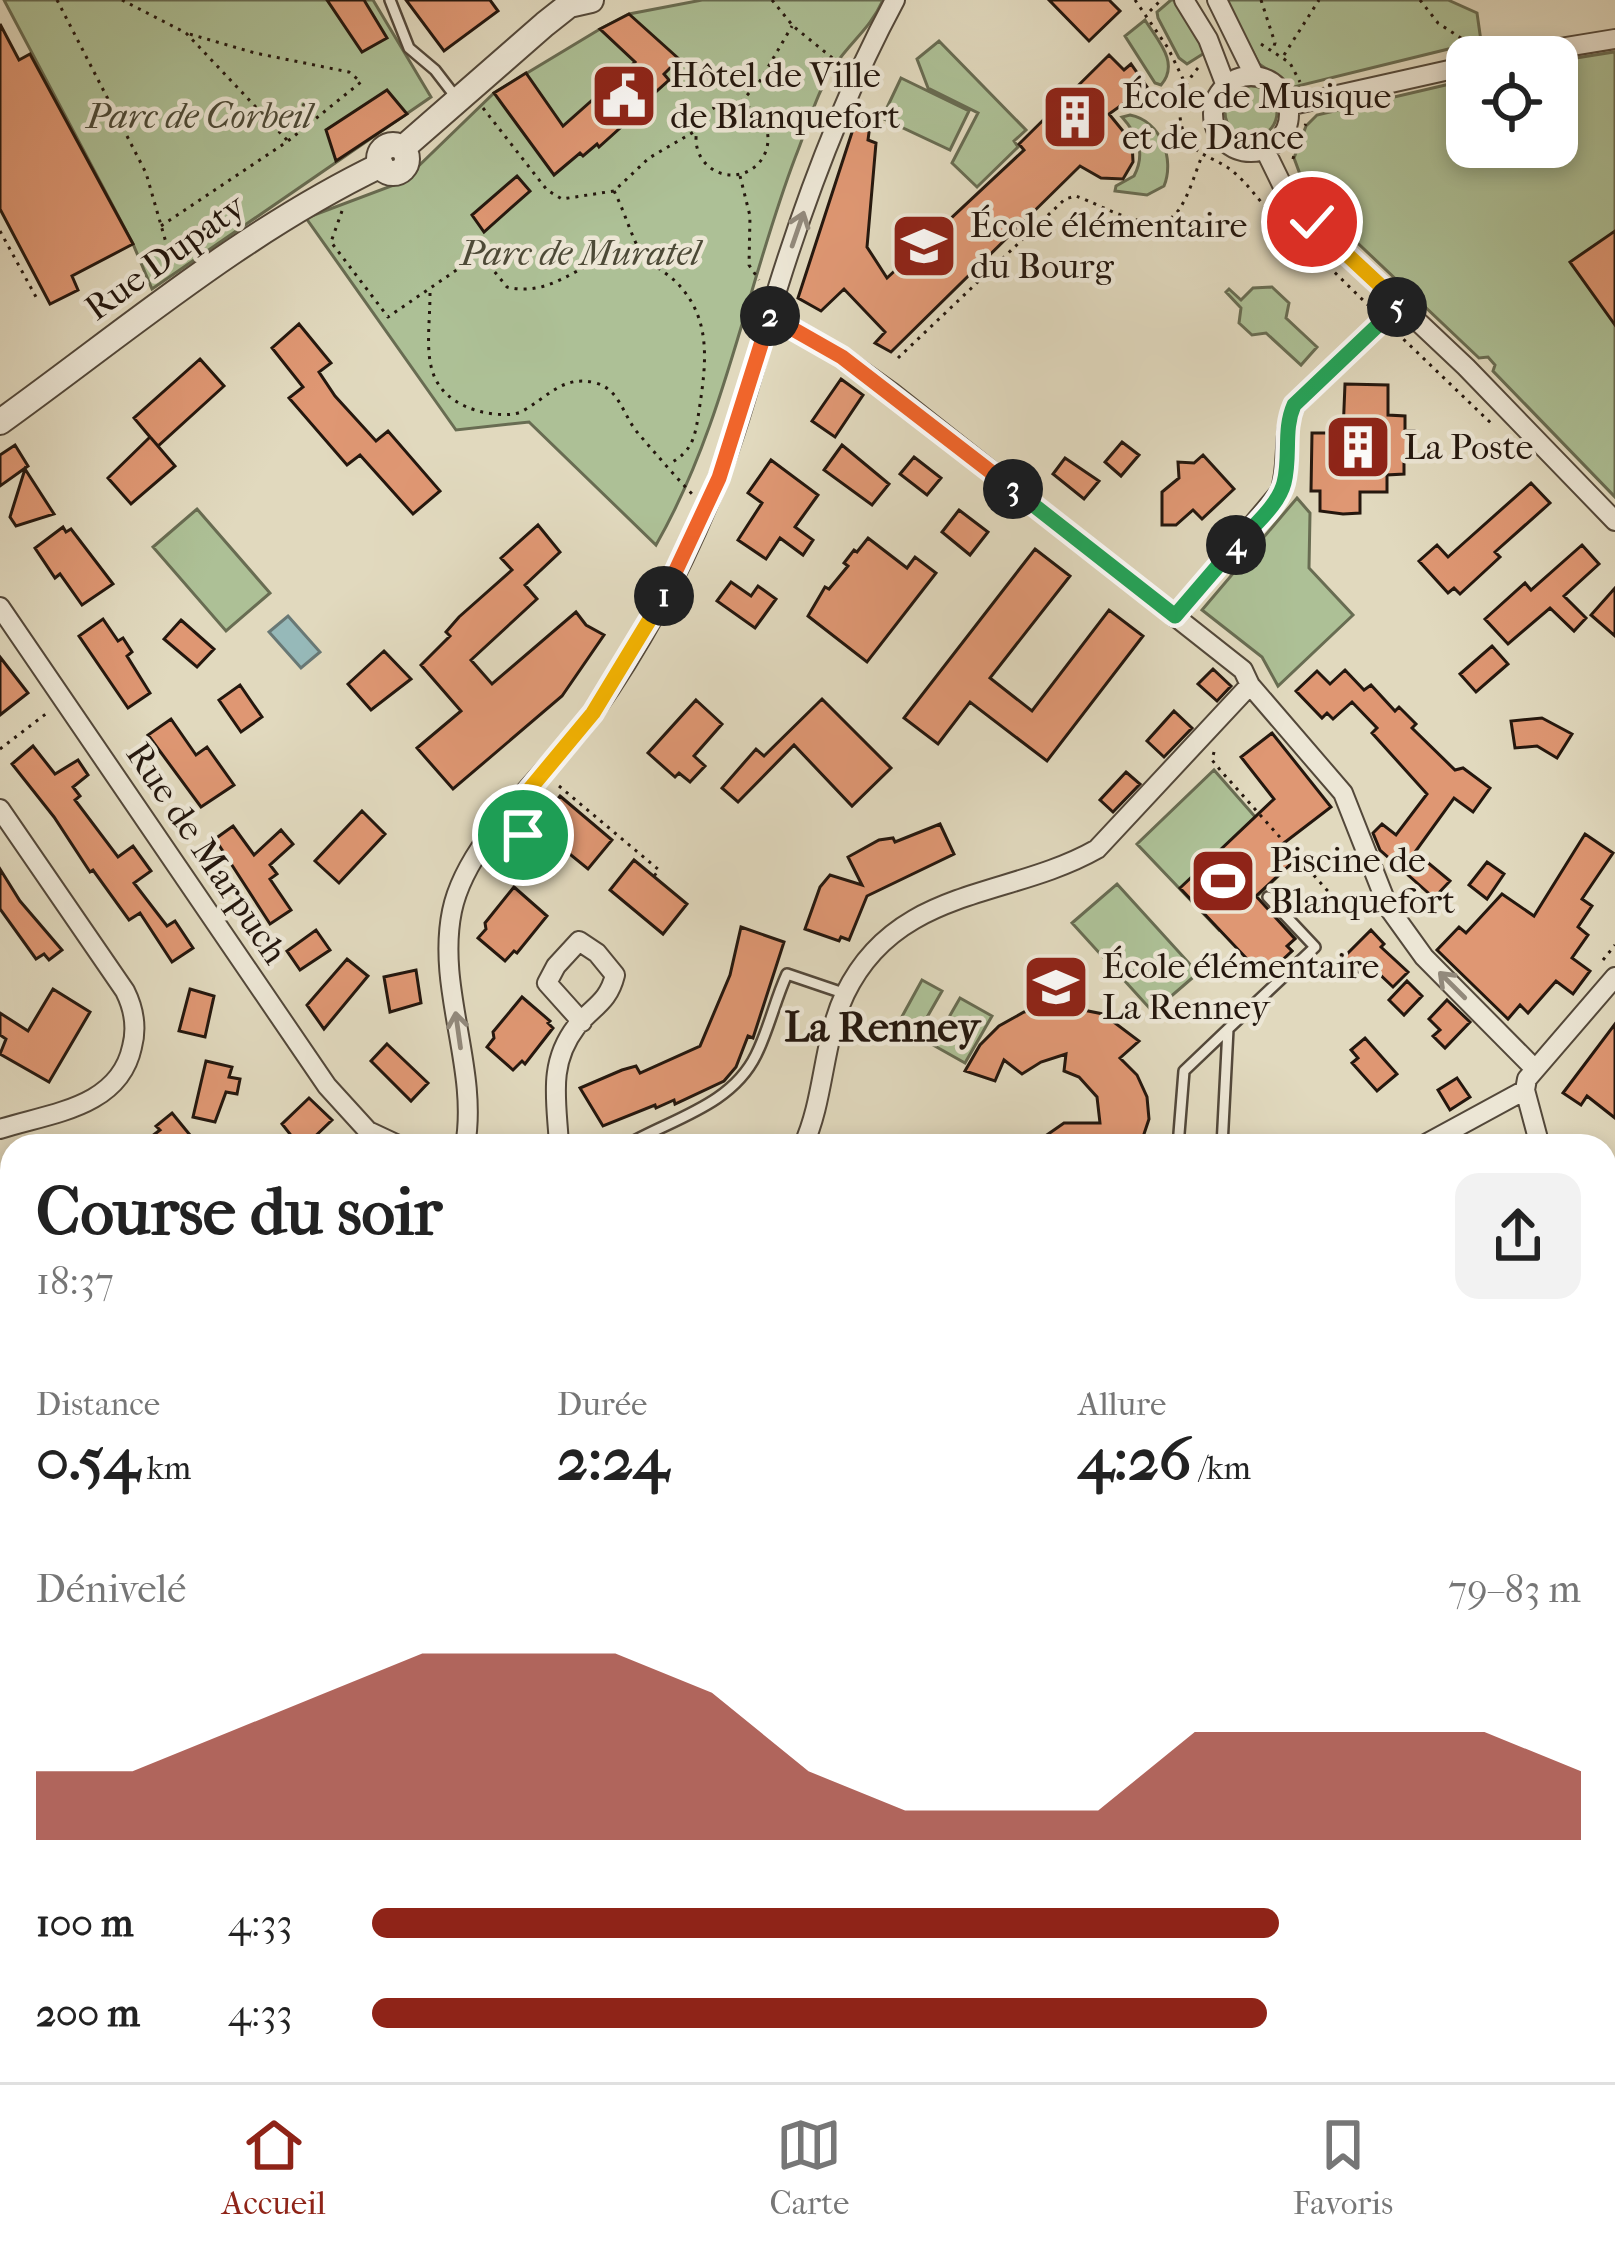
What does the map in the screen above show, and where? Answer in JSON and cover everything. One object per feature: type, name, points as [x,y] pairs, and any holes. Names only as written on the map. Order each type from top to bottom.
[{"type":"street","points":[[467,1134],[470,1116],[448,958],[452,908],[472,862],[593,713],[671,584],[719,478],[814,181],[857,77],[896,0]]},
{"type":"street","points":[[1184,0],[1208,39],[1226,86]]},
{"type":"street","points":[[1217,0],[1254,75],[1298,104]]},
{"type":"street","name":"Rue Dupaty","points":[[0,422],[247,239],[380,165],[384,148],[403,148],[468,101],[575,2]]},
{"type":"street","points":[[1578,45],[1615,39]]},
{"type":"street","points":[[1298,104],[1446,71]]},
{"type":"street","points":[[1254,75],[1226,86],[1212,114],[1219,136],[1240,152],[1265,150],[1287,128],[1298,104]]},
{"type":"street","points":[[1265,150],[1290,201],[1400,304],[1615,521]]},
{"type":"street","points":[[1175,616],[1280,492],[1288,419],[1294,405],[1400,304]]},
{"type":"street","points":[[770,315],[891,392],[1243,670],[1250,685],[1343,793],[1381,890],[1424,957],[1534,1068]]},
{"type":"street","name":"Rue de Marpuch","points":[[0,607],[361,1134]]},
{"type":"street","points":[[807,1134],[826,1046],[845,994],[880,949],[918,916],[970,892],[1068,865],[1097,849],[1250,685]]},
{"type":"street","points":[[0,809],[125,991],[132,1004],[134,1038],[121,1076],[102,1096],[0,1129]]},
{"type":"street","points":[[1537,1134],[1525,1090],[1534,1068],[1615,977]]},
{"type":"street","points":[[558,1134],[555,1070],[582,1022]]},
{"type":"street","points":[[1444,1134],[1525,1090]]},
{"type":"lane","points":[[390,0],[409,48],[468,101]]},
{"type":"lane","points":[[504,820],[530,840],[543,833]]},
{"type":"lane","points":[[1179,1134],[1184,1071],[1315,946],[1268,897]]},
{"type":"lane","points":[[650,1134],[704,1108],[742,1079],[787,974],[845,994]]},
{"type":"lane","points":[[1223,1134],[1228,1029]]},
{"type":"path","points":[[57,0],[146,173],[180,290]]},
{"type":"path","points":[[122,0],[186,33],[349,72],[361,82],[288,141],[161,226]]},
{"type":"path","points":[[772,0],[793,26],[857,77]]},
{"type":"path","points":[[1135,0],[1185,82],[1181,124],[1192,146],[1229,168],[1506,437]]},
{"type":"path","points":[[1147,14],[1161,0]]},
{"type":"path","points":[[1261,0],[1273,50]]},
{"type":"path","points":[[1290,201],[1298,178],[1292,155],[1311,114],[1298,104],[1295,70],[1282,56],[1319,0]]},
{"type":"path","points":[[1420,0],[1438,23],[1458,36]]},
{"type":"path","points":[[740,103],[760,116],[768,139],[760,161],[740,174],[728,175],[707,166],[696,146],[697,130],[706,113],[716,106],[740,103],[760,82],[793,26]]},
{"type":"path","points":[[186,33],[288,141]]},
{"type":"path","points":[[1185,82],[1204,62]]},
{"type":"path","points":[[468,101],[554,197],[614,191],[650,158],[697,130]]},
{"type":"path","points":[[898,358],[1065,199],[1076,196],[1160,223],[1181,208],[1203,154]]},
{"type":"path","points":[[740,174],[751,216],[748,266],[764,284]]},
{"type":"path","points":[[332,188],[343,214],[331,242],[388,317],[481,255],[507,287],[532,290],[568,279],[610,256],[640,250]]},
{"type":"path","points":[[614,191],[640,250],[683,289],[694,304],[704,335],[706,362],[695,437],[684,455],[668,464]]},
{"type":"path","points":[[0,231],[36,297]]},
{"type":"path","points":[[430,292],[430,374],[452,401],[483,413],[517,414],[553,388],[592,382],[609,389],[621,402],[633,427],[694,496]]},
{"type":"path","points":[[0,749],[63,701]]},
{"type":"path","points":[[1216,741],[1213,760],[1221,771],[1351,916],[1381,890]]},
{"type":"path","points":[[544,773],[659,870],[654,876]]},
{"type":"green space","name":"Parc de Corbeil","points":[[4,0],[373,0],[431,97],[152,289],[133,244]]},
{"type":"green space","name":"Parc de Muratel","points":[[702,0],[883,0],[835,65],[818,98],[700,452],[656,545],[529,422],[456,430],[306,218],[402,182],[494,93],[600,29],[629,14]]},
{"type":"green space","points":[[1177,0],[1206,52],[1187,64],[1158,18],[1157,12]]},
{"type":"green space","points":[[1226,0],[1448,0],[1477,13],[1480,36],[1446,36],[1446,50],[1294,87],[1259,64]]},
{"type":"green space","points":[[1145,20],[1168,60],[1161,85],[1155,83],[1125,36]]},
{"type":"green space","points":[[939,41],[1026,130],[1014,141],[1018,147],[977,187],[952,163],[978,113],[928,88],[917,59]]},
{"type":"green space","points":[[1615,54],[1615,497],[1493,371],[1495,365],[1488,357],[1479,358],[1308,196],[1294,158],[1306,126],[1317,115],[1446,85],[1446,168],[1578,168],[1578,58]]},
{"type":"green space","points":[[901,78],[969,111],[950,150],[882,118]]},
{"type":"green space","points":[[1251,86],[1269,94],[1277,112],[1269,130],[1251,138],[1233,130],[1225,112],[1233,94]]},
{"type":"green space","points":[[1130,115],[1150,125],[1166,153],[1164,186],[1147,195],[1115,191],[1134,176],[1139,160],[1136,138],[1122,117]]},
{"type":"green space","points":[[1272,287],[1289,303],[1286,318],[1317,347],[1301,365],[1266,333],[1252,335],[1239,323],[1241,308],[1226,292],[1229,289],[1241,300],[1253,288]]},
{"type":"green space","points":[[1297,498],[1310,513],[1309,568],[1353,615],[1278,686],[1262,657],[1202,610]]},
{"type":"green space","points":[[197,509],[270,593],[226,631],[153,547]]},
{"type":"green space","name":"Piscine de Blanquefort","points":[[1214,770],[1294,861],[1251,902],[1263,904],[1295,938],[1287,946],[1292,951],[1264,977],[1228,937],[1231,920],[1219,930],[1137,844]]},
{"type":"green space","points":[[1117,884],[1198,973],[1153,1012],[1072,923]]},
{"type":"green space","points":[[922,980],[942,991],[918,1033],[899,1022]]},
{"type":"green space","points":[[960,998],[992,1016],[965,1063],[933,1045]]},
{"type":"water","points":[[288,616],[320,652],[301,668],[269,632]]},
{"type":"building","points":[[327,0],[364,0],[387,38],[362,52]]},
{"type":"building","points":[[406,0],[490,0],[498,11],[444,51]]},
{"type":"building","points":[[1049,0],[1109,0],[1120,11],[1089,41]]},
{"type":"building","name":"Hôtel de Ville de Blanquefort","points":[[629,14],[679,59],[664,74],[669,80],[650,101],[599,147],[583,156],[580,153],[554,175],[494,93],[526,73],[563,126],[635,62],[600,29]]},
{"type":"building","points":[[0,24],[19,60],[30,54],[133,244],[72,276],[78,290],[50,304],[0,209]]},
{"type":"building","points":[[1109,55],[1124,70],[1131,64],[1147,87],[1109,114],[1132,142],[1133,162],[1123,179],[1101,178],[1080,166],[891,352],[875,343],[885,332],[844,289],[821,311],[798,298],[856,120],[870,125],[868,140],[876,143],[867,247],[887,278],[1024,150],[1019,144]]},
{"type":"building","points":[[387,90],[407,114],[336,161],[326,130]]},
{"type":"building","points":[[517,176],[530,191],[484,232],[472,215]]},
{"type":"building","points":[[1615,231],[1615,325],[1570,262]]},
{"type":"building","points":[[299,324],[331,363],[319,372],[335,396],[376,441],[388,431],[440,491],[413,514],[360,455],[347,465],[289,398],[303,387],[272,348]]},
{"type":"building","points":[[200,359],[224,386],[158,446],[151,438],[175,466],[131,504],[108,478],[150,437],[134,418]]},
{"type":"building","points":[[841,379],[863,395],[835,437],[812,421]]},
{"type":"building","name":"La Poste","points":[[1345,384],[1388,385],[1388,415],[1405,416],[1405,431],[1414,431],[1413,460],[1404,460],[1404,474],[1387,475],[1387,492],[1360,492],[1360,513],[1343,514],[1320,511],[1320,491],[1311,491],[1312,433],[1343,433]]},
{"type":"building","points":[[1122,442],[1139,455],[1121,476],[1105,462]]},
{"type":"building","points":[[15,445],[28,466],[0,486],[0,455]]},
{"type":"building","points":[[842,445],[889,484],[872,505],[824,470]]},
{"type":"building","points":[[1203,455],[1234,489],[1202,519],[1193,510],[1176,525],[1162,525],[1162,492],[1179,478],[1178,462],[1194,463]]},
{"type":"building","points":[[914,457],[941,478],[927,495],[900,474]]},
{"type":"building","points":[[1065,458],[1099,481],[1084,499],[1053,474]]},
{"type":"building","points":[[771,460],[818,495],[795,527],[813,540],[803,555],[780,538],[766,559],[738,540],[762,503],[748,493]]},
{"type":"building","points":[[25,469],[54,514],[16,526],[10,517]]},
{"type":"building","points":[[1531,483],[1550,503],[1495,552],[1500,557],[1460,594],[1454,588],[1448,593],[1419,561],[1437,545],[1448,557]]},
{"type":"building","points":[[959,510],[988,532],[970,555],[942,532]]},
{"type":"building","points":[[538,525],[560,552],[525,585],[537,599],[471,660],[492,684],[576,612],[586,625],[604,635],[562,696],[453,789],[417,748],[461,711],[421,665],[450,636],[446,632],[459,617],[512,570],[501,558]]},
{"type":"building","points":[[63,527],[66,532],[71,529],[113,584],[82,605],[60,574],[55,578],[35,548]]},
{"type":"building","points":[[868,538],[907,568],[915,557],[936,573],[867,662],[808,616],[825,587],[829,589],[848,566],[844,563]]},
{"type":"building","points":[[1582,545],[1599,564],[1564,596],[1586,618],[1574,631],[1550,608],[1508,644],[1485,619],[1525,583],[1531,590]]},
{"type":"building","points":[[1035,549],[1070,576],[990,678],[1032,711],[1109,610],[1143,636],[1047,761],[970,702],[938,744],[904,718]]},
{"type":"building","points":[[731,582],[751,596],[758,586],[776,599],[755,628],[717,601]]},
{"type":"building","points":[[1615,588],[1615,636],[1591,615]]},
{"type":"building","points":[[103,619],[132,652],[127,656],[150,693],[128,708],[79,636]]},
{"type":"building","points":[[181,620],[214,649],[197,667],[164,639]]},
{"type":"building","points":[[1492,646],[1508,664],[1476,692],[1460,674]]},
{"type":"building","points":[[384,651],[411,679],[371,710],[348,684]]},
{"type":"building","points":[[0,657],[28,693],[0,715]]},
{"type":"building","points":[[1213,669],[1231,686],[1217,701],[1198,684]]},
{"type":"building","points":[[1345,670],[1364,690],[1371,685],[1395,711],[1399,707],[1416,724],[1412,728],[1455,770],[1463,768],[1490,788],[1473,812],[1454,798],[1415,852],[1450,881],[1434,898],[1380,850],[1373,833],[1382,824],[1396,835],[1427,794],[1372,733],[1377,728],[1352,702],[1333,719],[1327,713],[1322,718],[1296,691],[1317,671],[1330,684]]},
{"type":"building","points":[[240,685],[262,717],[241,732],[219,700]]},
{"type":"building","points":[[822,699],[891,768],[852,806],[794,745],[738,802],[722,788],[756,749],[764,756]]},
{"type":"building","points":[[696,700],[722,724],[694,756],[705,766],[690,782],[679,773],[675,777],[648,753]]},
{"type":"building","points":[[1174,711],[1192,728],[1164,757],[1147,741]]},
{"type":"building","points":[[1542,718],[1572,734],[1557,758],[1537,746],[1515,748],[1511,721]]},
{"type":"building","points":[[171,719],[196,755],[207,747],[234,785],[201,807],[148,735]]},
{"type":"building","points":[[1272,733],[1331,807],[1280,846],[1294,861],[1256,896],[1295,939],[1287,946],[1292,951],[1264,977],[1180,888],[1274,799],[1241,757]]},
{"type":"building","points":[[33,746],[55,774],[78,760],[88,775],[73,787],[80,796],[75,800],[118,857],[133,846],[151,871],[134,883],[167,926],[175,921],[193,948],[172,962],[140,913],[129,920],[90,872],[12,764]]},
{"type":"building","points":[[1126,772],[1140,784],[1113,812],[1100,800]]},
{"type":"building","points":[[560,796],[612,840],[588,869],[550,838],[549,826],[535,826]]},
{"type":"building","points":[[362,811],[385,834],[339,883],[315,861]]},
{"type":"building","points":[[940,824],[954,854],[867,896],[849,940],[805,929],[820,887],[830,875],[862,885],[848,857],[879,840],[893,838],[895,842]]},
{"type":"building","points":[[233,826],[254,855],[281,830],[293,844],[270,865],[277,874],[270,879],[291,910],[270,924],[215,839]]},
{"type":"building","points":[[1585,834],[1613,853],[1582,899],[1592,906],[1578,927],[1588,935],[1572,958],[1590,971],[1573,994],[1556,981],[1528,1013],[1520,1005],[1508,1019],[1437,950],[1459,927],[1466,933],[1502,894],[1534,916]]},
{"type":"building","points":[[634,860],[687,904],[663,934],[610,890]]},
{"type":"building","points":[[1487,862],[1504,874],[1487,899],[1469,885]]},
{"type":"building","points":[[0,869],[62,950],[49,960],[44,954],[36,959],[0,909]]},
{"type":"building","points":[[514,887],[547,916],[505,961],[478,938]]},
{"type":"building","points":[[741,927],[784,942],[753,1038],[748,1036],[736,1067],[724,1081],[675,1104],[674,1100],[655,1105],[603,1126],[580,1088],[636,1066],[640,1073],[700,1046],[730,975]]},
{"type":"building","points":[[316,930],[330,950],[300,970],[287,951]]},
{"type":"building","points":[[1371,930],[1384,944],[1381,947],[1408,972],[1393,987],[1374,969],[1365,979],[1343,958]]},
{"type":"building","points":[[347,959],[368,976],[324,1029],[307,1005]]},
{"type":"building","points":[[416,970],[421,1003],[390,1012],[384,977]]},
{"type":"building","points":[[1407,981],[1422,996],[1404,1015],[1389,1000]]},
{"type":"building","points":[[53,989],[90,1012],[49,1082],[0,1054],[6,1039],[0,1035],[0,1013],[28,1031]]},
{"type":"building","points":[[190,989],[214,996],[205,1037],[179,1031]]},
{"type":"building","points":[[522,997],[553,1028],[525,1064],[522,1061],[513,1070],[487,1047],[493,1032]]},
{"type":"building","points":[[1447,1000],[1470,1022],[1445,1048],[1433,1036],[1440,1030],[1429,1019]]},
{"type":"building","points":[[1058,1005],[1103,1014],[1139,1041],[1120,1058],[1137,1075],[1147,1097],[1149,1119],[1144,1134],[1048,1134],[1064,1123],[1100,1123],[1097,1097],[1079,1077],[1064,1071],[1066,1054],[1022,1074],[1004,1060],[995,1081],[965,1071],[980,1045],[999,1026],[1024,1012]]},
{"type":"building","points":[[1615,1024],[1615,1118],[1587,1096],[1581,1105],[1563,1093]]},
{"type":"building","points":[[1365,1038],[1397,1074],[1377,1091],[1352,1063],[1358,1058],[1351,1050]]},
{"type":"building","points":[[387,1044],[428,1083],[411,1101],[371,1061]]},
{"type":"building","points":[[206,1061],[232,1067],[229,1077],[240,1079],[237,1094],[226,1092],[215,1122],[193,1117]]},
{"type":"building","points":[[1457,1078],[1470,1097],[1450,1110],[1438,1090]]},
{"type":"building","points":[[309,1098],[332,1120],[317,1134],[290,1134],[282,1124]]},
{"type":"building","points":[[172,1113],[189,1134],[155,1134],[160,1130],[156,1126]]},
{"type":"place","name":"Hôtel de Ville de Blanquefort","points":[[624,96]]},
{"type":"place","name":"École de Musique et de Dance","points":[[1075,117]]},
{"type":"place","name":"École élémentaire du Bourg","points":[[924,246]]},
{"type":"place","name":"La Poste","points":[[1358,447]]},
{"type":"place","name":"Piscine de Blanquefort","points":[[1223,881]]},
{"type":"place","name":"École élémentaire La Renney","points":[[1056,987]]},
{"type":"district","name":"La Renney","points":[[882,1027]]},
{"type":"route","points":[[523,835],[504,820],[593,713],[671,584],[719,478],[770,315],[891,392],[1175,616],[1280,492],[1288,419],[1294,405],[1400,304],[1312,222]]}]
